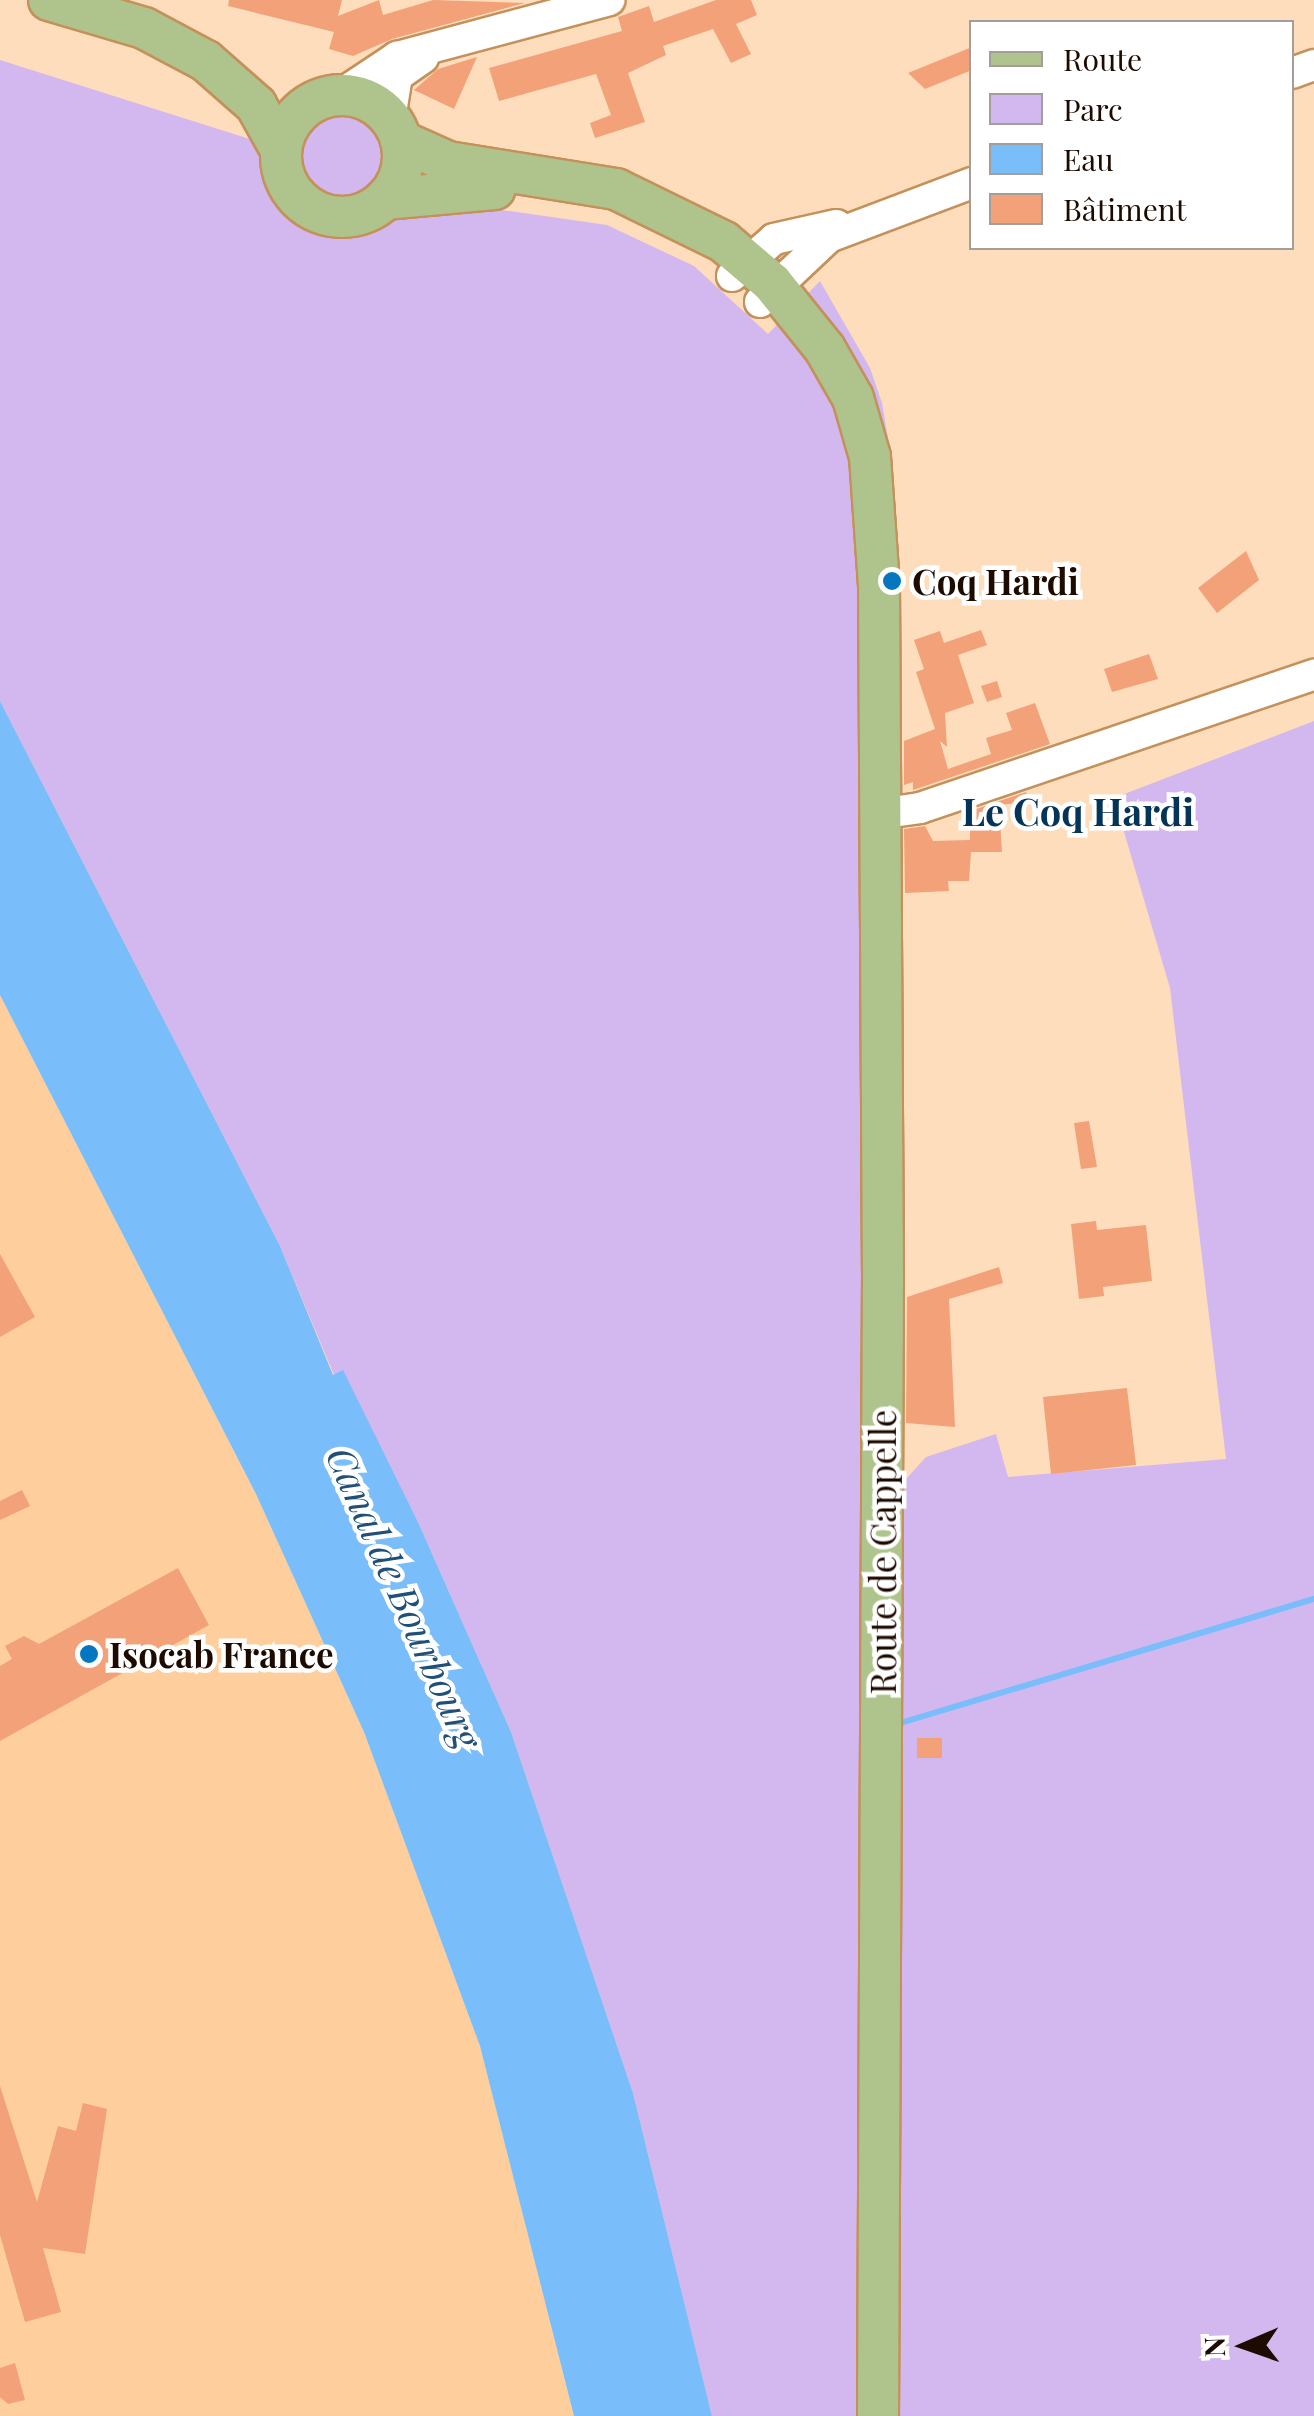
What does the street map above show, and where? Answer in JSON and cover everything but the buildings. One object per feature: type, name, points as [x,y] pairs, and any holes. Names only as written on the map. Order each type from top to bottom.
[{"type":"main road","points":[[48,0],[178,29],[276,84],[370,102],[396,130],[448,162],[627,192],[687,220],[754,281]]},
{"type":"main road","points":[[95,11],[167,38],[206,61],[256,105],[280,150],[287,184],[316,212],[355,216],[385,199],[459,189],[568,198],[656,226],[754,281]]},
{"type":"main road","points":[[280,150],[293,118],[332,96]]},
{"type":"main road","points":[[385,199],[401,172],[396,130]]},
{"type":"main road","name":"Route de Cappelle","points":[[754,281],[845,407],[862,503],[876,689],[878,2416]]},
{"type":"street","points":[[332,96],[397,57],[454,45],[610,0]]},
{"type":"street","points":[[396,130],[391,91],[400,72],[454,45]]},
{"type":"street","points":[[754,281],[869,218],[969,184]]},
{"type":"street","points":[[878,814],[920,808],[1314,676]]},
{"type":"shaded area","points":[[0,995],[256,1494],[364,1732],[480,2046],[574,2416],[0,2416]]},
{"type":"green space","points":[[0,60],[262,143],[269,186],[282,206],[329,234],[372,229],[407,209],[488,208],[607,225],[694,266],[768,334],[820,281],[870,368],[882,403],[891,456],[901,641],[861,656],[864,1481],[907,1478],[926,1457],[996,1434],[1008,1477],[1226,1459],[1170,988],[1114,798],[1314,721],[1314,2416],[712,2416],[633,2093],[511,1732],[418,1522],[343,1371],[334,1375],[280,1246],[0,701]]},
{"type":"green space","points":[[342,111],[360,114],[375,124],[385,139],[385,175],[375,190],[360,200],[342,203],[324,200],[309,190],[299,175],[296,157],[299,139],[309,124],[324,114]]},
{"type":"water","name":"Canal de Bourbourg","points":[[0,701],[280,1246],[333,1375],[343,1370],[418,1522],[511,1732],[633,2093],[712,2416],[574,2416],[480,2046],[364,1732],[256,1494],[0,995]]},
{"type":"waterway","points":[[897,1724],[1314,1599]]},
{"type":"place","name":"Coq Hardi","points":[[892,581]]},
{"type":"place","name":"Isocab France","points":[[89,1654]]},
{"type":"district","name":"Le Coq Hardi","points":[[1078,811]]}]
